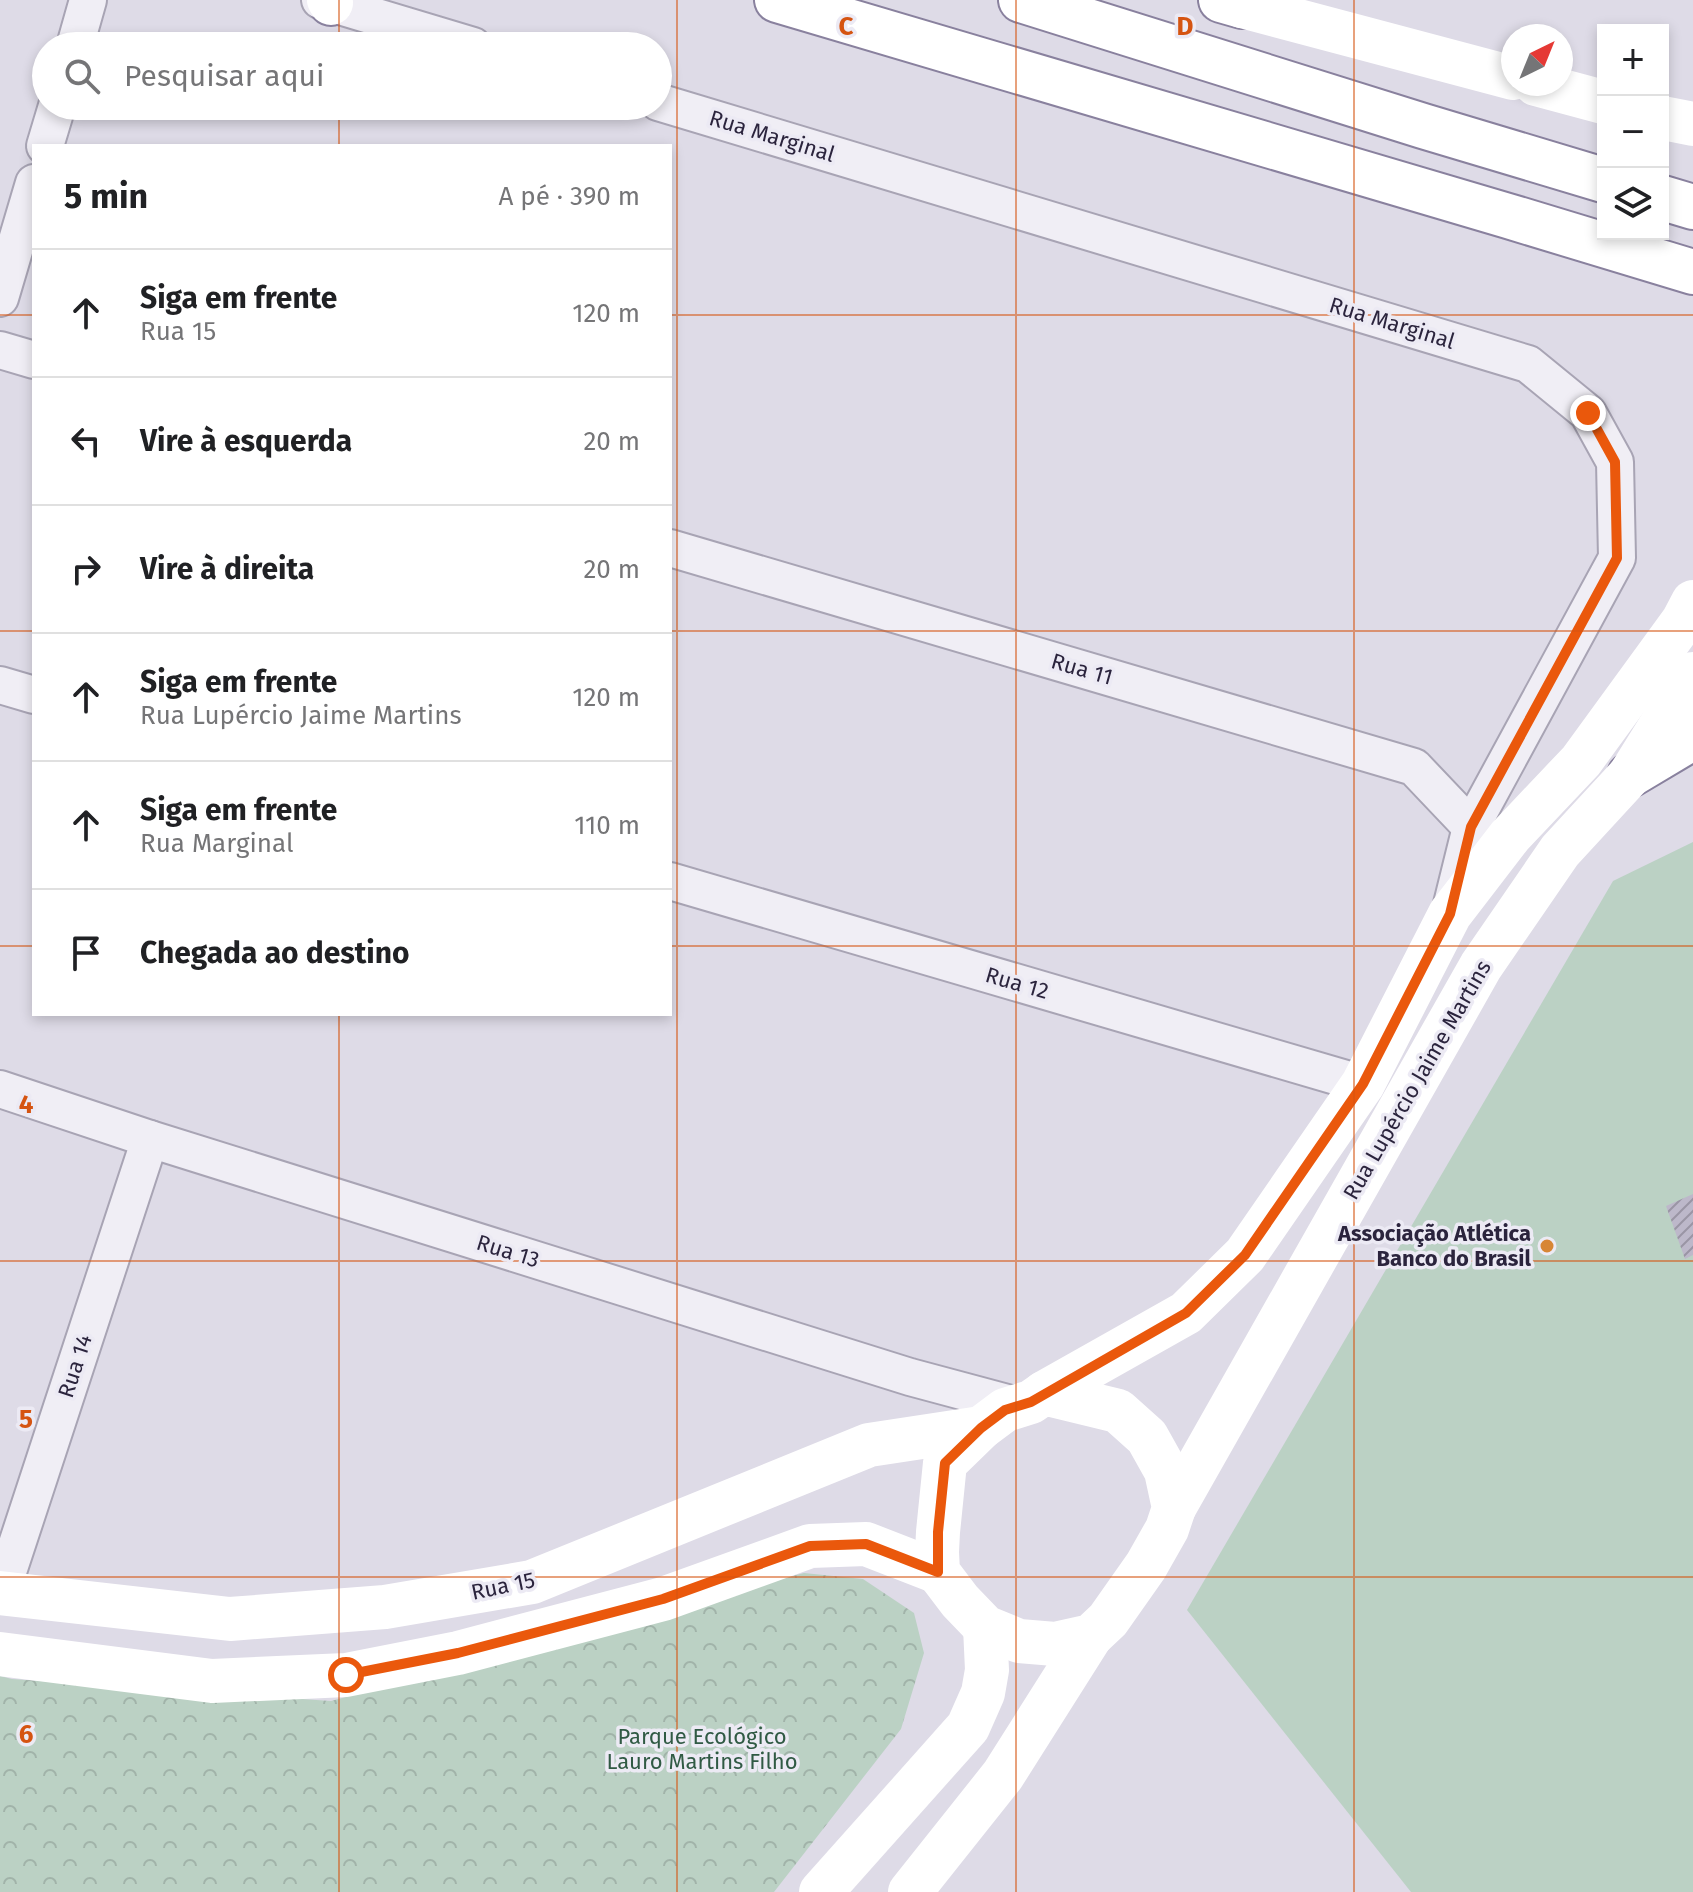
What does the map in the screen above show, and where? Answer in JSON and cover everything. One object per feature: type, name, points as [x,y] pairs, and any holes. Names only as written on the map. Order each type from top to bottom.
[{"type":"main road","points":[[777,0],[1693,272]]},
{"type":"main road","points":[[1021,0],[1597,178]]},
{"type":"main road","points":[[1232,2],[1501,75]]},
{"type":"main road","points":[[1573,94],[1597,100]]},
{"type":"main road","points":[[1669,120],[1693,124]]},
{"type":"main road","points":[[1669,200],[1693,207]]},
{"type":"main road","name":"Rua Lupércio Jaime Martins","points":[[1031,1400],[1186,1313],[1245,1255],[1363,1084],[1450,914],[1510,836],[1581,761],[1683,621],[1693,602]]},
{"type":"main road","name":"Rua Lupércio Jaime Martins","points":[[1174,1508],[1481,966],[1560,851],[1630,775],[1693,674]]},
{"type":"main road","points":[[1630,775],[1682,744],[1693,726]]},
{"type":"main road","points":[[910,1892],[1003,1775],[1091,1636],[1108,1620],[1146,1566],[1167,1529],[1174,1508],[1166,1471],[1147,1437],[1118,1411],[1031,1400],[1005,1410],[945,1463],[938,1532],[938,1572]]},
{"type":"main road","name":"Rua 15","points":[[0,1593],[230,1619],[385,1607],[532,1582],[869,1445],[981,1428]]},
{"type":"main road","points":[[0,1654],[212,1681],[346,1675],[458,1653],[663,1599],[810,1546],[866,1544],[938,1572],[985,1627],[1019,1641],[1055,1644],[1091,1636]]},
{"type":"main road","points":[[821,1892],[968,1727],[983,1693],[987,1670],[985,1627]]},
{"type":"street","points":[[79,32],[88,0]]},
{"type":"street","points":[[327,1],[428,32]]},
{"type":"street","name":"Rua Marginal","points":[[672,106],[1528,364],[1588,413],[1615,462],[1617,558],[1471,827],[1450,914]]},
{"type":"street","points":[[46,144],[53,120]]},
{"type":"street","points":[[0,298],[32,190]]},
{"type":"street","points":[[0,350],[32,359]]},
{"type":"street","name":"Rua 11","points":[[672,549],[1414,767],[1471,827]]},
{"type":"street","points":[[0,685],[32,694]]},
{"type":"street","name":"Rua 12","points":[[672,882],[1363,1084]]},
{"type":"street","name":"Rua 13","points":[[0,1089],[150,1139],[910,1377],[1031,1400]]},
{"type":"street","name":"Rua 14","points":[[0,1593],[150,1139]]},
{"type":"green space","name":"Associação Atlética Banco do Brasil","points":[[1693,842],[1693,1892],[1411,1892],[1187,1610],[1613,881]]},
{"type":"green space","name":"Parque Ecológico Lauro Martins Filho","points":[[804,1573],[863,1579],[914,1613],[924,1653],[901,1729],[774,1892],[0,1892],[0,1676],[331,1701]]},
{"type":"building","points":[[1693,1194],[1693,1255],[1685,1259],[1666,1206]]},
{"type":"place","name":"Associação Atlética Banco do Brasil","points":[[1547,1246]]},
{"type":"route","points":[[346,1675],[458,1653],[663,1599],[810,1546],[866,1544],[938,1572],[938,1532],[945,1463],[1005,1410],[1031,1402],[1186,1313],[1245,1255],[1363,1084],[1450,914],[1471,827],[1617,558],[1615,462],[1588,413]]}]
